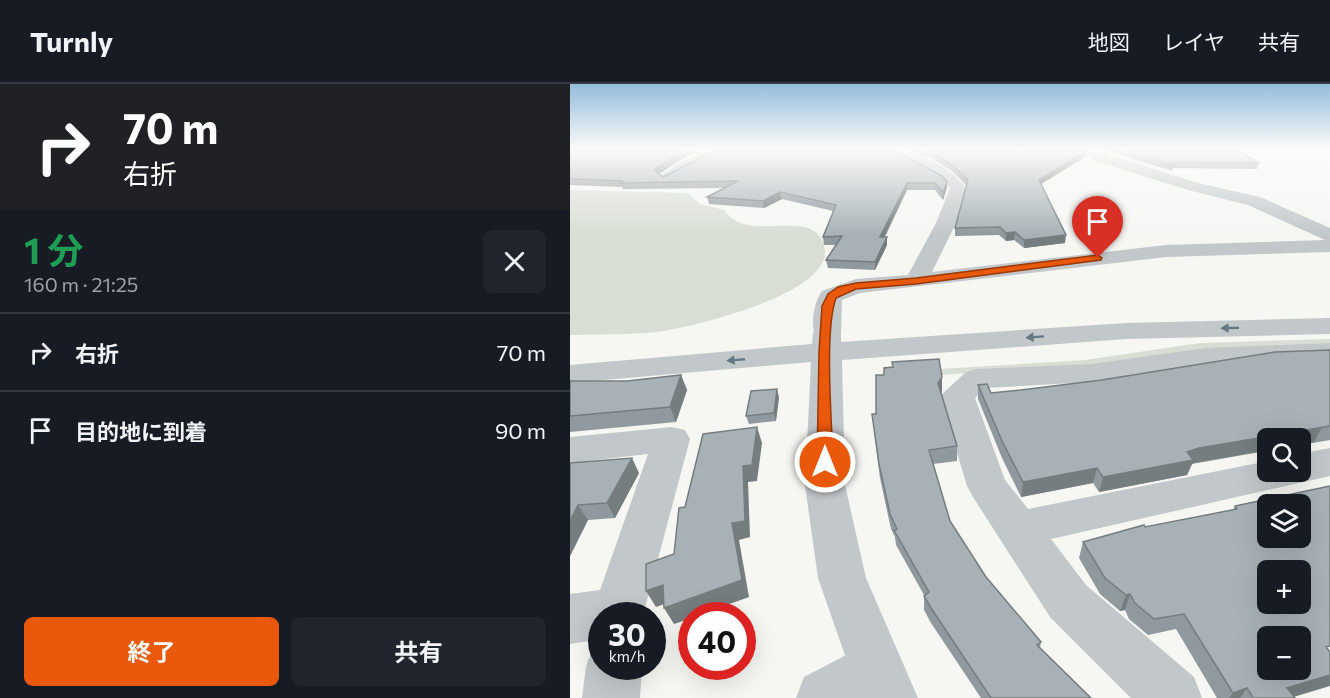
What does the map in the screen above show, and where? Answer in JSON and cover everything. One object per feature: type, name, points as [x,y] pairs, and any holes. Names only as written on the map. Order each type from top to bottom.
[{"type":"street","points":[[916,281],[946,223],[958,188],[948,178]]},
{"type":"street","points":[[1164,178],[1254,201],[1330,235]]},
{"type":"street","points":[[825,698],[882,683],[842,578],[825,485],[826,342],[828,306],[831,296],[842,290],[1167,251],[1330,246]]},
{"type":"street","points":[[570,374],[826,342],[1128,311],[1330,307]]},
{"type":"street","points":[[570,354],[826,342],[1330,326]]},
{"type":"street","points":[[1173,698],[1068,602],[987,486],[957,396],[977,379],[1091,373],[1206,357],[1330,352]]},
{"type":"street","points":[[570,450],[672,439],[607,602]]},
{"type":"street","points":[[1311,466],[1330,462]]},
{"type":"street","points":[[1018,529],[1257,477]]},
{"type":"street","points":[[611,698],[613,680]]},
{"type":"shaded area","points":[[570,190],[688,193],[700,204],[724,210],[734,220],[746,224],[801,226],[812,230],[820,237],[825,256],[814,274],[792,289],[764,303],[732,314],[657,332],[570,335]]},
{"type":"shaded area","points":[[1330,339],[1330,347],[940,375],[940,369],[1085,360],[1200,343]]},
{"type":"building","points":[[943,178],[947,182],[943,192],[935,183],[907,183],[880,237],[887,237],[875,262],[826,260],[842,236],[823,237],[836,205],[780,192],[763,201],[707,197],[738,181],[620,183],[623,181],[570,179]]},
{"type":"building","points":[[965,178],[1043,178],[1039,180],[1066,235],[1024,240],[1015,232],[1006,233],[1000,227],[955,228],[968,180]]},
{"type":"building","points":[[1330,350],[1330,426],[1311,429],[1257,428],[1257,438],[1187,452],[1193,460],[1103,477],[1097,468],[1023,482],[978,385],[987,384],[991,393],[1021,390],[1102,380],[1275,352]]},
{"type":"building","points":[[939,359],[942,377],[938,383],[957,446],[929,450],[950,521],[986,577],[1041,642],[1037,645],[1091,698],[991,698],[924,596],[929,592],[894,530],[897,529],[890,514],[879,464],[872,414],[876,414],[876,375],[884,375],[884,368],[893,367],[892,362]]},
{"type":"building","points":[[681,375],[670,407],[570,416],[570,381],[627,381]]},
{"type":"building","points":[[777,389],[774,413],[746,416],[751,391]]},
{"type":"building","points":[[757,427],[752,465],[743,466],[745,521],[732,523],[742,580],[666,607],[663,585],[646,591],[646,564],[674,554],[679,508],[685,507],[703,434]]},
{"type":"building","points":[[632,458],[607,503],[578,505],[570,521],[570,463]]},
{"type":"building","points":[[1330,486],[1330,646],[1326,647],[1330,652],[1330,675],[1287,688],[1295,698],[1253,698],[1247,688],[1233,693],[1184,614],[1154,619],[1135,603],[1130,594],[1126,595],[1105,578],[1083,542],[1144,525],[1145,527],[1237,509],[1235,506],[1257,501],[1257,548],[1311,548],[1311,494],[1292,494]]},
{"type":"route","points":[[825,462],[825,352],[828,306],[831,296],[856,286],[916,281],[1098,258]]}]
